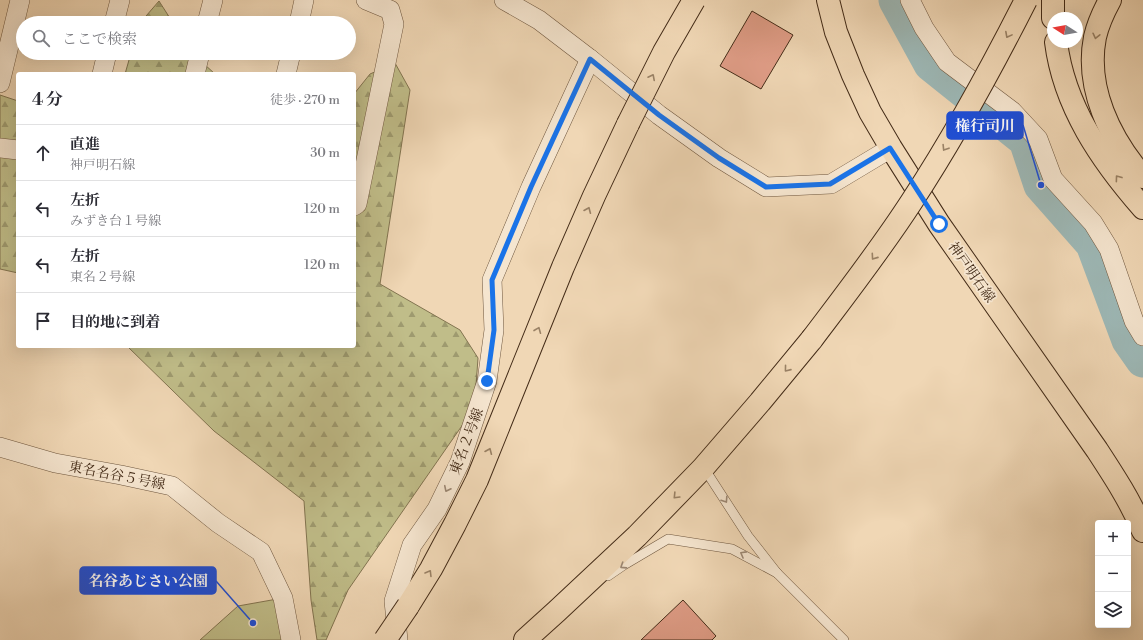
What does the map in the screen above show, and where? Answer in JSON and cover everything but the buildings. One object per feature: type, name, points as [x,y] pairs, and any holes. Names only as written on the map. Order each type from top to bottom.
[{"type":"main road","points":[[385,640],[431,569],[477,480],[563,267],[594,196],[664,52],[694,0]]},
{"type":"main road","name":"神戸明石線","points":[[828,0],[836,32],[853,75],[870,112],[890,148],[939,224],[1097,450],[1139,520],[1143,531]]},
{"type":"main road","points":[[525,640],[637,536],[703,468],[812,339],[872,260],[912,201],[950,140],[986,77],[1026,0]]},
{"type":"main road","points":[[1053,0],[1054,12]]},
{"type":"main road","points":[[1110,0],[1103,13],[1095,37],[1093,62],[1096,89],[1103,115],[1117,142],[1143,177]]},
{"type":"main road","points":[[1057,48],[1062,72],[1071,100],[1084,127],[1101,156],[1143,208]]},
{"type":"street","points":[[16,16],[20,0]]},
{"type":"street","points":[[116,16],[120,0]]},
{"type":"street","points":[[209,16],[212,0]]},
{"type":"street","points":[[301,16],[304,0]]},
{"type":"street","points":[[356,205],[394,24],[390,10],[366,0]]},
{"type":"street","points":[[504,0],[539,20],[659,115],[719,158],[766,187],[830,184],[890,148]]},
{"type":"street","points":[[910,0],[924,28],[947,62],[1012,111],[1038,139],[1053,179],[1093,223],[1109,249],[1134,321],[1143,336]]},
{"type":"street","points":[[0,83],[16,17]]},
{"type":"street","name":"東名２号線","points":[[398,640],[394,601],[412,545],[437,509],[460,462],[487,381],[494,330],[492,280],[531,187],[590,59]]},
{"type":"street","points":[[102,72],[105,60]]},
{"type":"street","points":[[195,72],[198,60]]},
{"type":"street","points":[[286,72],[289,60]]},
{"type":"street","points":[[0,148],[16,150]]},
{"type":"street","name":"東名名谷５号線","points":[[0,447],[55,463],[172,486],[218,523],[261,552],[283,598],[291,640]]},
{"type":"lane","points":[[703,468],[748,536],[777,573],[844,640]]},
{"type":"lane","points":[[557,611],[624,565],[668,539],[732,549],[777,573]]},
{"type":"green space","points":[[159,1],[169,16],[146,16]]},
{"type":"green space","points":[[129,60],[200,60],[213,72],[126,72]]},
{"type":"green space","points":[[395,63],[410,90],[380,284],[460,330],[478,358],[476,386],[468,417],[348,590],[326,640],[317,640],[311,600],[304,501],[214,431],[129,348],[356,348],[356,92],[370,74]]},
{"type":"green space","points":[[0,95],[16,100],[16,273],[0,269]]},
{"type":"green space","points":[[283,598],[291,640],[200,640],[238,606]]},
{"type":"waterway","points":[[896,0],[931,64],[1026,140],[1041,185],[1093,244],[1129,340],[1143,360]]},
{"type":"place","name":"権行司川","points":[[1041,185]]},
{"type":"place","name":"名谷あじさい公園","points":[[253,623]]},
{"type":"route","points":[[487,381],[494,330],[492,280],[531,187],[590,59],[659,115],[719,158],[766,187],[830,184],[890,148],[939,224]]}]
